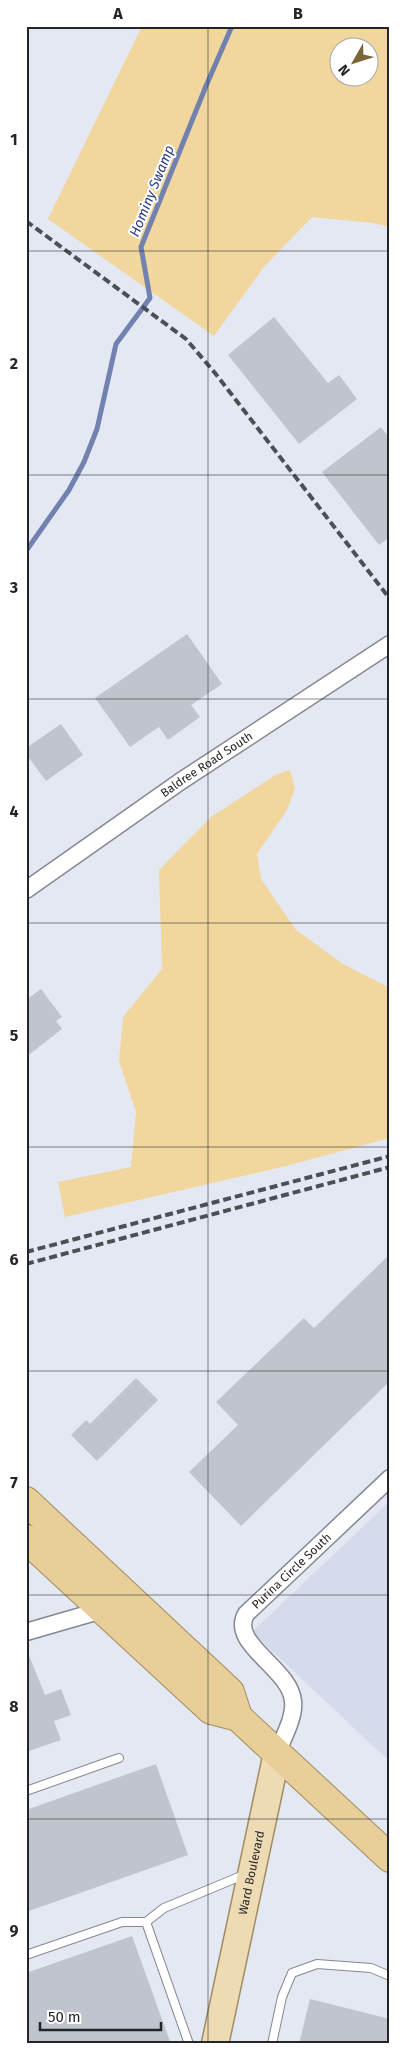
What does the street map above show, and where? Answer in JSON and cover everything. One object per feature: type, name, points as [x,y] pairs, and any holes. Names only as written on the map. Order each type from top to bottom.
[{"type":"highway","points":[[26,1501],[230,1692],[238,1717]]},
{"type":"highway","points":[[26,1539],[211,1710],[238,1717],[390,1858]]},
{"type":"main road","name":"Ward Boulevard","points":[[215,2044],[277,1753]]},
{"type":"street","name":"Baldree Road South","points":[[26,890],[181,781],[390,644]]},
{"type":"street","name":"Purina Circle South","points":[[277,1753],[294,1708],[293,1698],[281,1674],[249,1643],[244,1634],[243,1620],[246,1614],[390,1478]]},
{"type":"street","points":[[26,1632],[132,1601]]},
{"type":"lane","points":[[26,1790],[119,1758]]},
{"type":"lane","points":[[26,1956],[122,1922],[146,1922],[164,1908],[252,1872]]},
{"type":"lane","points":[[146,1922],[189,2044]]},
{"type":"lane","points":[[272,2044],[282,1997],[292,1973],[317,1964],[371,1968],[390,1976]]},
{"type":"shaded area","points":[[142,26],[390,26],[390,227],[373,223],[312,217],[263,268],[214,336],[48,219]]},
{"type":"shaded area","points":[[290,770],[295,789],[287,810],[257,854],[261,879],[296,930],[343,964],[390,988],[390,1138],[282,1167],[65,1217],[58,1182],[131,1167],[136,1112],[119,1061],[123,1017],[162,969],[159,870],[211,817],[277,774]]},
{"type":"shaded area","points":[[390,1501],[390,1762],[252,1632]]},
{"type":"building","points":[[274,317],[328,383],[339,375],[357,399],[299,444],[228,355]]},
{"type":"building","points":[[381,427],[390,439],[390,537],[379,545],[322,472]]},
{"type":"building","points":[[187,634],[222,684],[191,705],[200,717],[168,740],[159,727],[130,747],[95,698]]},
{"type":"building","points":[[61,724],[83,755],[46,781],[26,754],[26,748]]},
{"type":"building","points":[[41,989],[62,1017],[56,1021],[62,1029],[26,1057],[26,1000]]},
{"type":"building","points":[[390,1254],[390,1381],[241,1526],[189,1472],[238,1425],[216,1402],[304,1318],[314,1328]]},
{"type":"building","points":[[136,1378],[158,1400],[97,1461],[71,1435],[86,1420],[90,1424]]},
{"type":"building","points":[[26,1648],[45,1695],[61,1689],[71,1715],[54,1721],[61,1740],[26,1752]]},
{"type":"building","points":[[156,1764],[188,1855],[26,1912],[26,1810]]},
{"type":"building","points":[[132,1936],[171,2044],[26,2044],[26,1973]]},
{"type":"building","points":[[310,1999],[390,2019],[390,2044],[299,2044]]},
{"type":"waterway","name":"Hominy Swamp","points":[[26,551],[69,490],[84,462],[97,429],[116,344],[150,298],[141,247],[232,26]]},
{"type":"railway","points":[[26,221],[186,339],[215,373],[390,599]]},
{"type":"railway","points":[[26,1252],[390,1156]]},
{"type":"railway","points":[[26,1264],[390,1167]]}]
